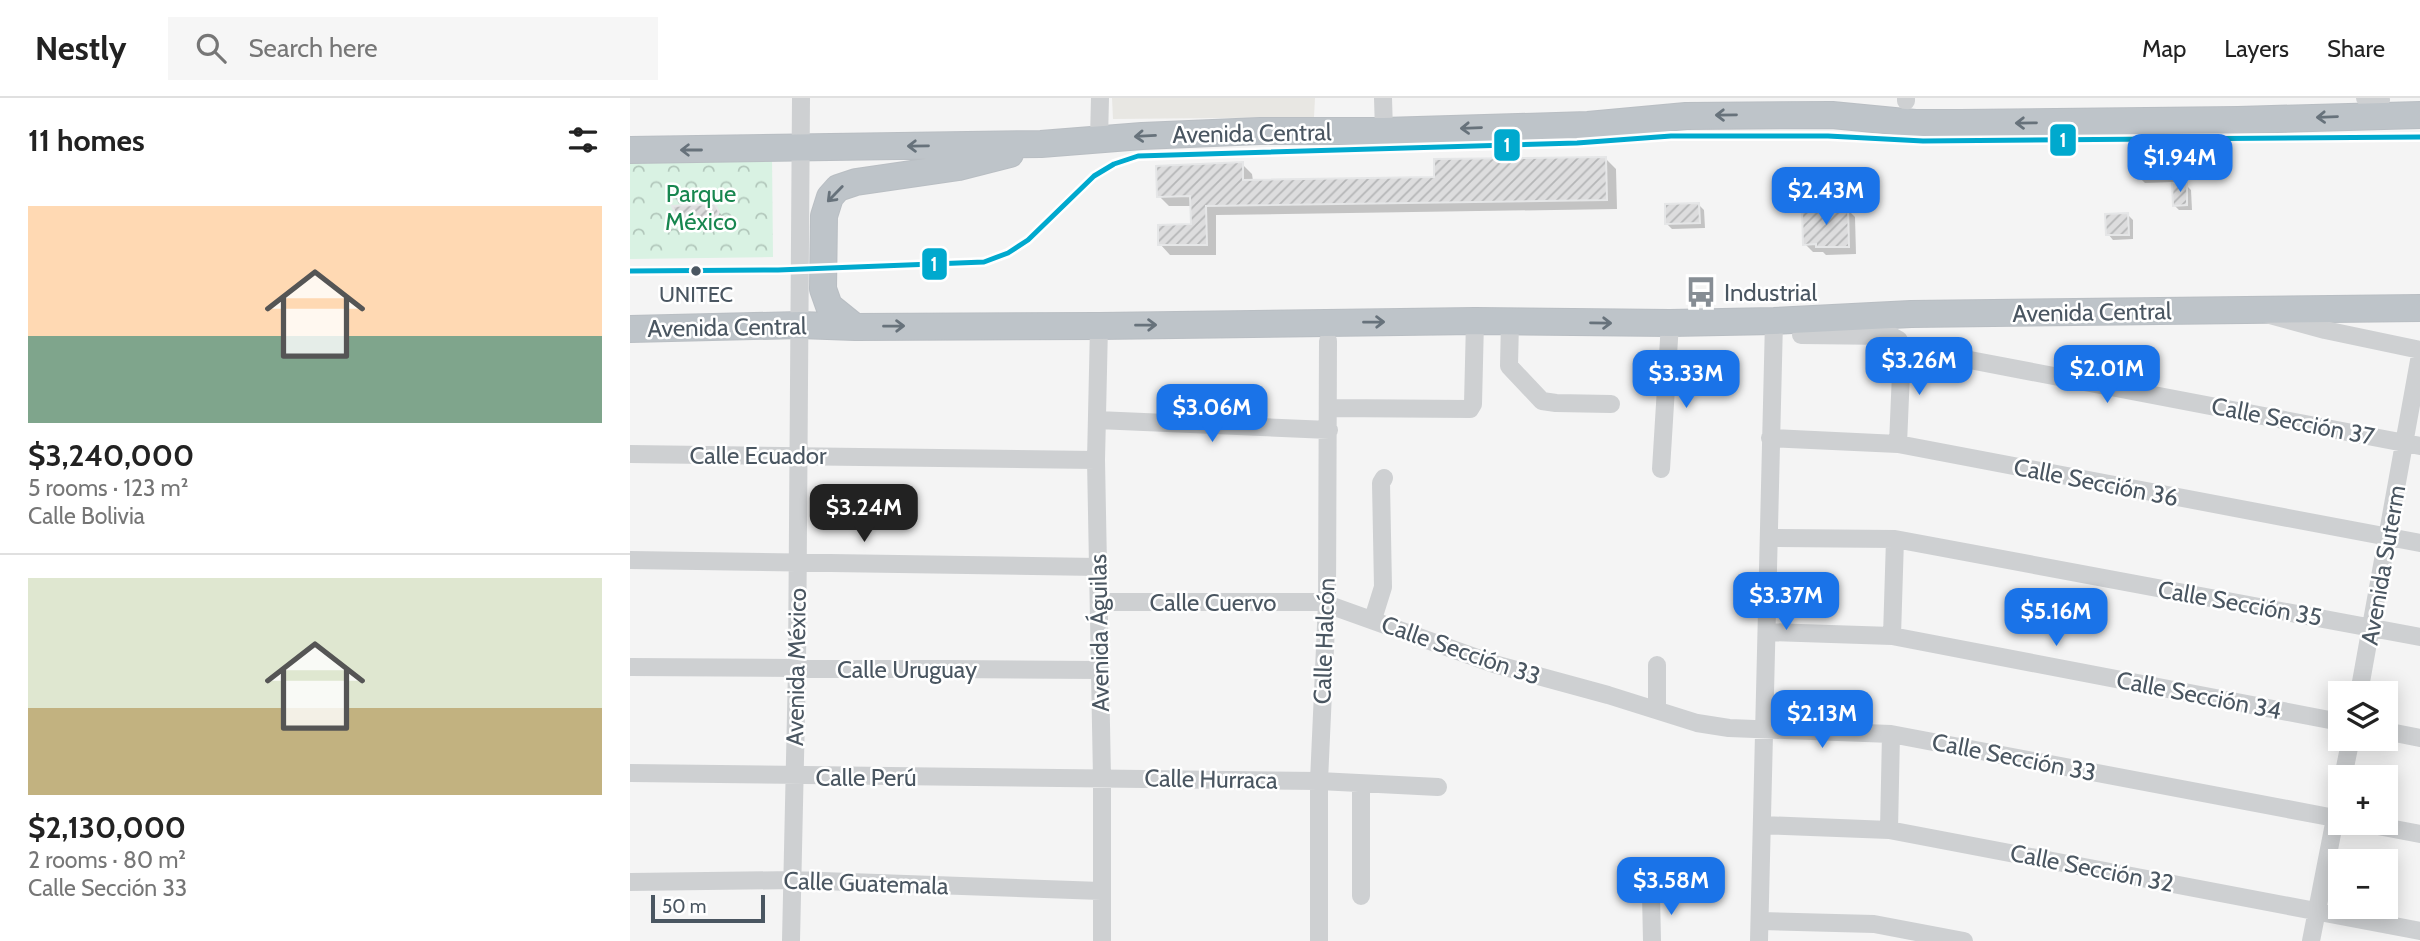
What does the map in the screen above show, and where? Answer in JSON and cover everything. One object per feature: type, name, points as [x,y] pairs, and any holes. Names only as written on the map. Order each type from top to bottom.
[{"type":"highway","name":"Avenida Central","points":[[630,150],[1041,144],[1260,131],[1384,131],[1588,125],[1686,107],[1779,106],[1832,115],[1915,123],[2238,120],[2420,114]]},
{"type":"highway","points":[[855,327],[829,306],[823,289],[824,216],[830,197],[838,188],[856,182],[959,167],[1041,144]]},
{"type":"highway","name":"Avenida Central","points":[[630,329],[800,325],[1099,326],[1475,321],[1670,323],[1912,314],[2420,308]]},
{"type":"street","name":"Avenida México","points":[[791,941],[797,668],[801,98]]},
{"type":"street","points":[[1099,139],[1100,98]]},
{"type":"street","points":[[1383,98],[1384,131]]},
{"type":"street","points":[[2255,310],[2296,324],[2420,352]]},
{"type":"street","points":[[1329,408],[1470,409],[1475,321]]},
{"type":"street","points":[[1510,321],[1509,366],[1542,401],[1611,404]]},
{"type":"street","points":[[1759,941],[1773,321]]},
{"type":"street","points":[[1661,469],[1670,323]]},
{"type":"street","name":"Avenida Águilas","points":[[1099,326],[1096,460],[1102,941]]},
{"type":"street","name":"Calle Sección 37","points":[[1801,335],[1892,336],[1899,340],[1902,349],[2412,444]]},
{"type":"street","name":"Calle Halcón","points":[[1319,941],[1319,781],[1326,603],[1328,341]]},
{"type":"street","points":[[1898,444],[1902,349]]},
{"type":"street","name":"Avenida Suterm","points":[[2361,681],[2388,537],[2412,444],[2420,352]]},
{"type":"street","points":[[1097,420],[1329,430]]},
{"type":"street","name":"Calle Sección 36","points":[[1770,438],[1898,444],[2420,543]]},
{"type":"street","name":"Calle Ecuador","points":[[630,454],[1096,460]]},
{"type":"street","points":[[1373,620],[1383,587],[1381,483],[1384,478]]},
{"type":"street","name":"Calle Sección 35","points":[[1769,538],[1895,539],[2420,637]]},
{"type":"street","points":[[1892,636],[1895,539]]},
{"type":"street","points":[[630,560],[1098,567]]},
{"type":"street","name":"Calle Cuervo","points":[[1099,602],[1326,603]]},
{"type":"street","name":"Calle Sección 33","points":[[1326,603],[1494,664],[1709,726],[1891,734],[2328,817]]},
{"type":"street","name":"Calle Sección 34","points":[[1767,632],[1892,636],[2328,720]]},
{"type":"street","points":[[1657,665],[1657,710]]},
{"type":"street","name":"Calle Uruguay","points":[[630,667],[1100,670]]},
{"type":"street","points":[[1889,831],[1891,734]]},
{"type":"street","points":[[2398,734],[2420,738]]},
{"type":"street","name":"Calle Perú","points":[[630,773],[1102,778]]},
{"type":"street","name":"Calle Hurraca","points":[[1102,778],[1319,781],[1438,786]]},
{"type":"street","points":[[1361,784],[1361,897]]},
{"type":"street","name":"Calle Sección 32","points":[[1762,825],[1889,831],[2420,931]]},
{"type":"street","points":[[2398,830],[2420,834]]},
{"type":"street","points":[[2311,941],[2334,835]]},
{"type":"street","name":"Calle Guatemala","points":[[630,882],[794,880],[1101,891]]},
{"type":"street","points":[[1651,894],[1653,941]]},
{"type":"street","points":[[1760,921],[1964,941]]},
{"type":"shaded area","points":[[1112,98],[1315,98],[1314,117],[1113,119]]},
{"type":"green space","name":"Parque México","points":[[772,155],[773,257],[630,259],[630,157]]},
{"type":"building","points":[[1606,157],[1607,200],[1206,206],[1207,245],[1158,245],[1158,225],[1191,224],[1190,196],[1157,197],[1156,166],[1243,162],[1243,180],[1434,177],[1434,159]]},
{"type":"building","points":[[2175,166],[2175,178],[2138,179],[2138,167]]},
{"type":"building","points":[[2172,183],[2187,183],[2187,205],[2173,206]]},
{"type":"building","points":[[1699,203],[1700,223],[1665,224],[1665,204]]},
{"type":"building","points":[[715,204],[719,212],[714,222],[678,219],[672,206]]},
{"type":"building","points":[[1848,207],[1849,247],[1803,245],[1802,208]]},
{"type":"building","points":[[2128,213],[2129,235],[2106,235],[2105,214]]},
{"type":"transit line","name":"1","points":[[630,271],[778,270],[984,262],[1008,253],[1028,240],[1094,176],[1114,164],[1138,156],[1577,143],[1671,136],[1828,136],[1923,141],[2420,137]]},
{"type":"place","name":"UNITEC","points":[[696,271]]},
{"type":"place","name":"Industrial","points":[[1701,292]]}]
